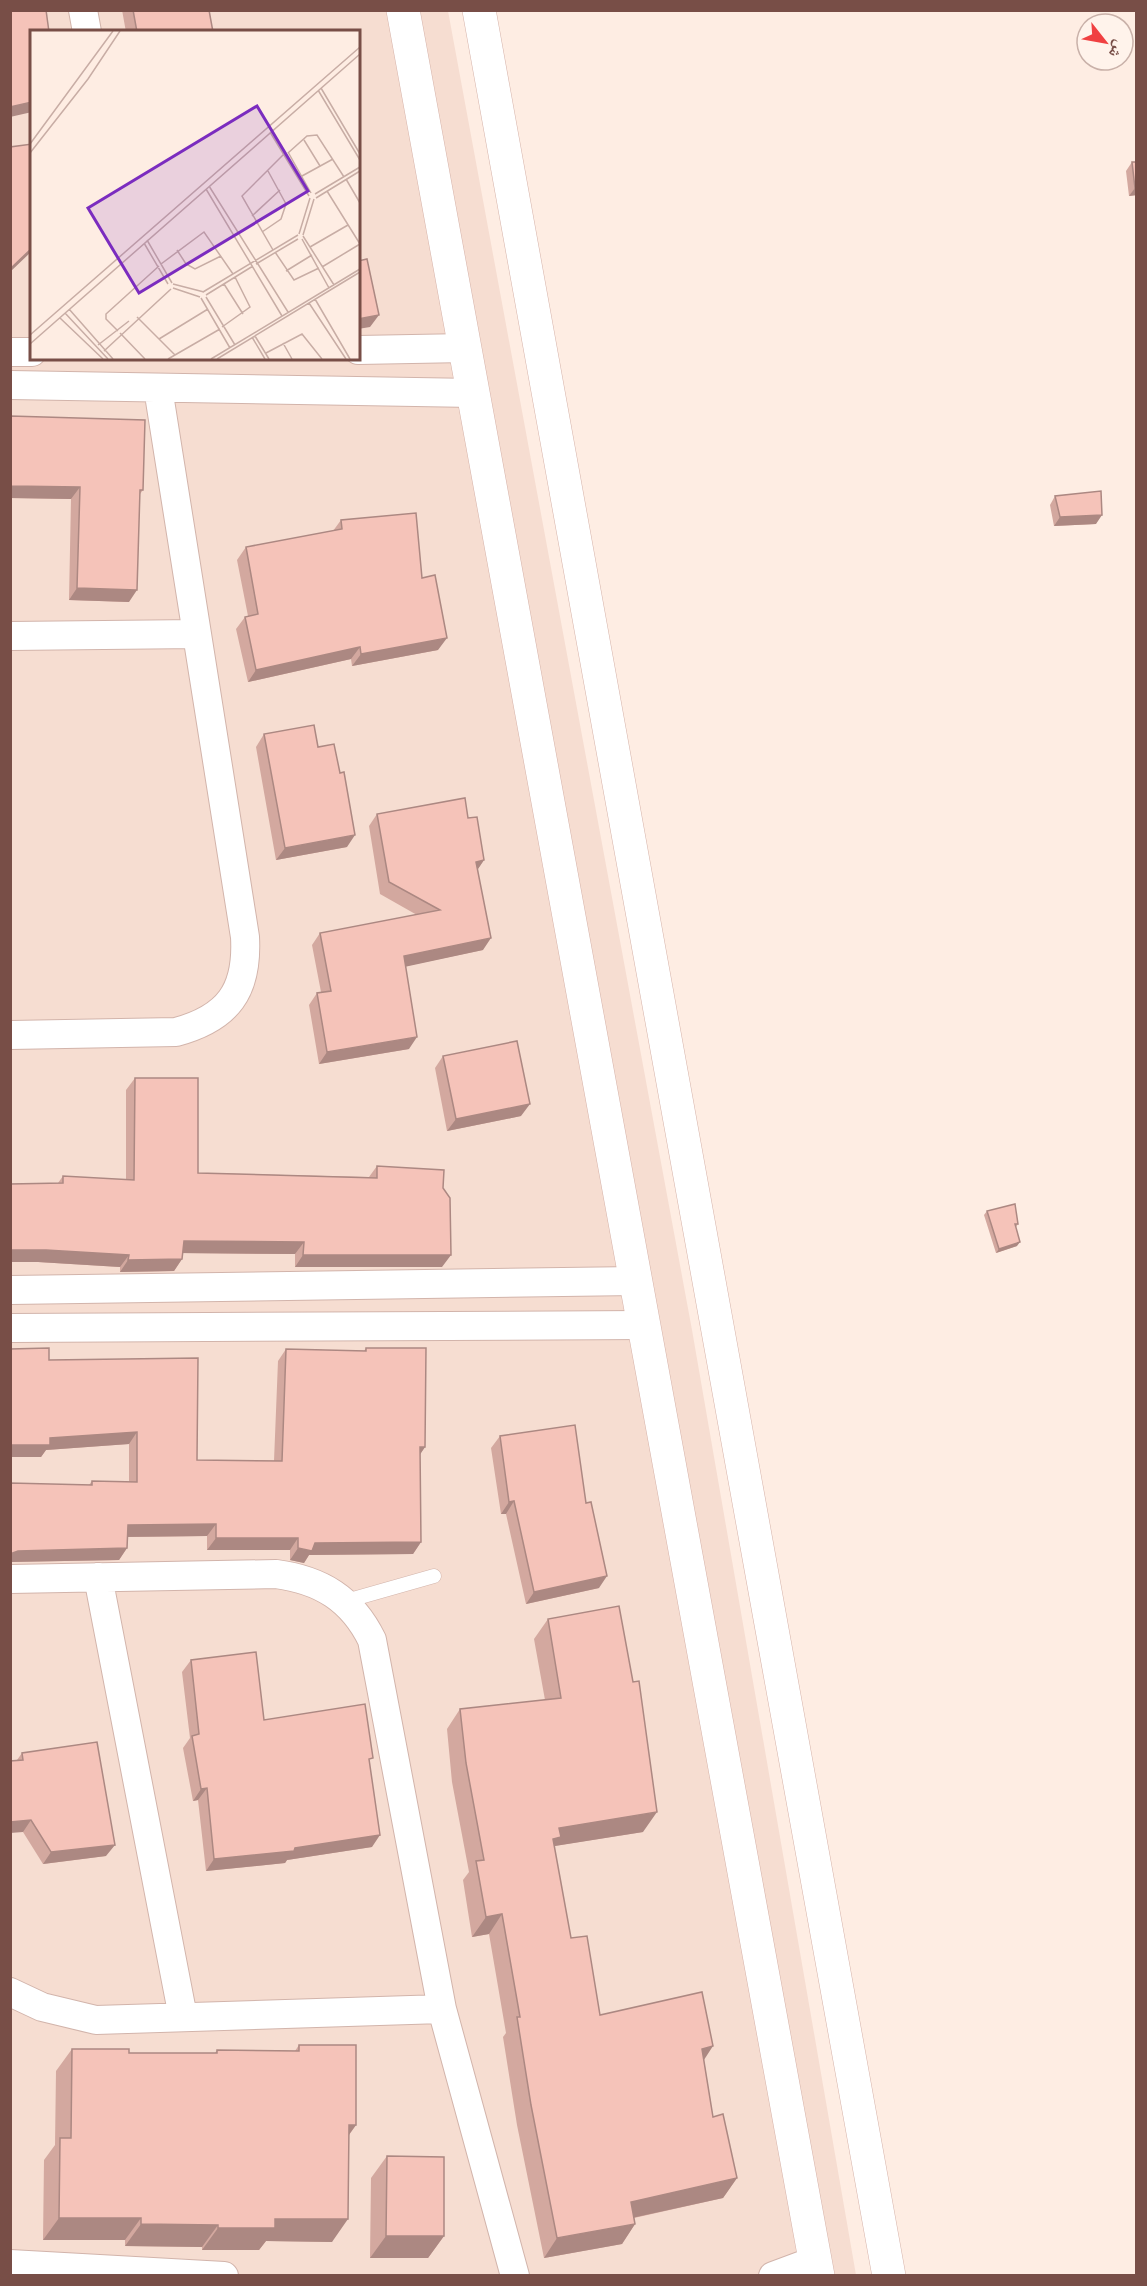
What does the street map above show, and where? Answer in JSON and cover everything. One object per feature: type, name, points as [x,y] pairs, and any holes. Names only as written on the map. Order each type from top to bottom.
[{"type":"street","points":[[83,10],[87,30]]},
{"type":"street","points":[[403,10],[817,2268],[773,2276]]},
{"type":"street","points":[[479,10],[889,2276]]},
{"type":"street","points":[[360,350],[465,348]]},
{"type":"street","points":[[10,352],[30,352]]},
{"type":"street","points":[[10,385],[474,393]]},
{"type":"street","points":[[10,1035],[176,1032],[201,1025],[223,1011],[239,989],[246,964],[245,938],[158,388]]},
{"type":"street","points":[[10,636],[197,634]]},
{"type":"street","points":[[636,1281],[18,1289],[18,1328],[644,1325]]},
{"type":"street","points":[[254,1287],[255,1326]]},
{"type":"street","points":[[10,1579],[276,1574],[301,1577],[325,1587],[346,1601],[362,1620],[372,1640],[442,2009],[515,2276]]},
{"type":"street","points":[[98,1577],[183,2017]]},
{"type":"street","points":[[10,1992],[42,2007],[96,2020],[442,2009]]},
{"type":"street","points":[[10,2264],[224,2276]]},
{"type":"lane","points":[[346,1601],[434,1576]]},
{"type":"shaded area","points":[[11,11],[448,11],[692,1330],[856,2275],[11,2276]]},
{"type":"building","points":[[10,10],[46,10],[49,30],[30,30],[30,102],[10,107]]},
{"type":"building","points":[[133,10],[209,10],[213,30],[137,30]]},
{"type":"building","points":[[30,144],[30,250],[10,269],[10,147]]},
{"type":"building","points":[[1132,162],[1137,162],[1137,187],[1135,188]]},
{"type":"building","points":[[367,259],[379,315],[360,319],[360,261]]},
{"type":"building","points":[[10,416],[145,420],[137,590],[77,588],[80,487],[10,486]]},
{"type":"building","points":[[1101,491],[1102,515],[1060,517],[1055,496]]},
{"type":"building","points":[[416,513],[422,578],[435,575],[447,638],[361,654],[360,647],[256,670],[245,617],[258,614],[246,547],[342,529],[341,520]]},
{"type":"building","points":[[314,725],[318,747],[334,744],[340,773],[344,772],[355,835],[285,848],[264,734]]},
{"type":"building","points":[[465,798],[468,818],[477,817],[484,860],[476,862],[491,938],[404,956],[417,1037],[327,1052],[317,993],[331,991],[320,933],[440,910],[389,882],[377,814]]},
{"type":"building","points":[[517,1041],[530,1104],[456,1119],[443,1056]]},
{"type":"building","points":[[135,1078],[198,1078],[198,1173],[377,1178],[377,1166],[444,1170],[443,1188],[450,1198],[451,1255],[303,1255],[304,1242],[184,1241],[182,1259],[128,1260],[129,1255],[10,1250],[10,1184],[63,1183],[63,1176],[134,1180]]},
{"type":"building","points":[[1015,1204],[1018,1224],[1015,1224],[1020,1242],[999,1249],[987,1211]]},
{"type":"building","points":[[49,1348],[49,1360],[198,1358],[197,1460],[282,1461],[286,1349],[366,1351],[366,1348],[426,1348],[425,1447],[420,1447],[421,1542],[315,1543],[312,1551],[298,1548],[298,1538],[216,1538],[216,1524],[128,1525],[127,1548],[18,1551],[10,1554],[10,1483],[92,1485],[92,1481],[137,1482],[137,1432],[50,1438],[50,1445],[10,1445],[10,1349]]},
{"type":"building","points":[[575,1425],[586,1503],[591,1502],[607,1576],[534,1592],[514,1501],[509,1502],[500,1436]]},
{"type":"building","points":[[619,1606],[633,1682],[639,1681],[657,1812],[559,1828],[561,1837],[553,1839],[571,1938],[587,1936],[600,2015],[702,1992],[713,2046],[702,2049],[713,2117],[723,2114],[737,2178],[631,2202],[635,2224],[557,2238],[531,2105],[517,2017],[520,2017],[502,1914],[486,1917],[476,1861],[484,1860],[466,1763],[460,1709],[561,1698],[548,1619]]},
{"type":"building","points":[[256,1652],[264,1720],[365,1704],[373,1758],[369,1759],[380,1835],[295,1848],[294,1851],[214,1859],[207,1788],[201,1789],[192,1736],[199,1734],[191,1660]]},
{"type":"building","points":[[97,1742],[115,1845],[51,1852],[31,1820],[10,1822],[10,1761],[23,1760],[22,1753]]},
{"type":"building","points":[[299,2045],[356,2045],[356,2125],[349,2125],[348,2219],[275,2219],[275,2228],[218,2228],[218,2225],[141,2224],[141,2218],[59,2218],[60,2138],[71,2138],[72,2049],[129,2049],[129,2053],[217,2053],[217,2050],[299,2051]]},
{"type":"building","points":[[387,2156],[444,2157],[444,2236],[386,2236]]}]
